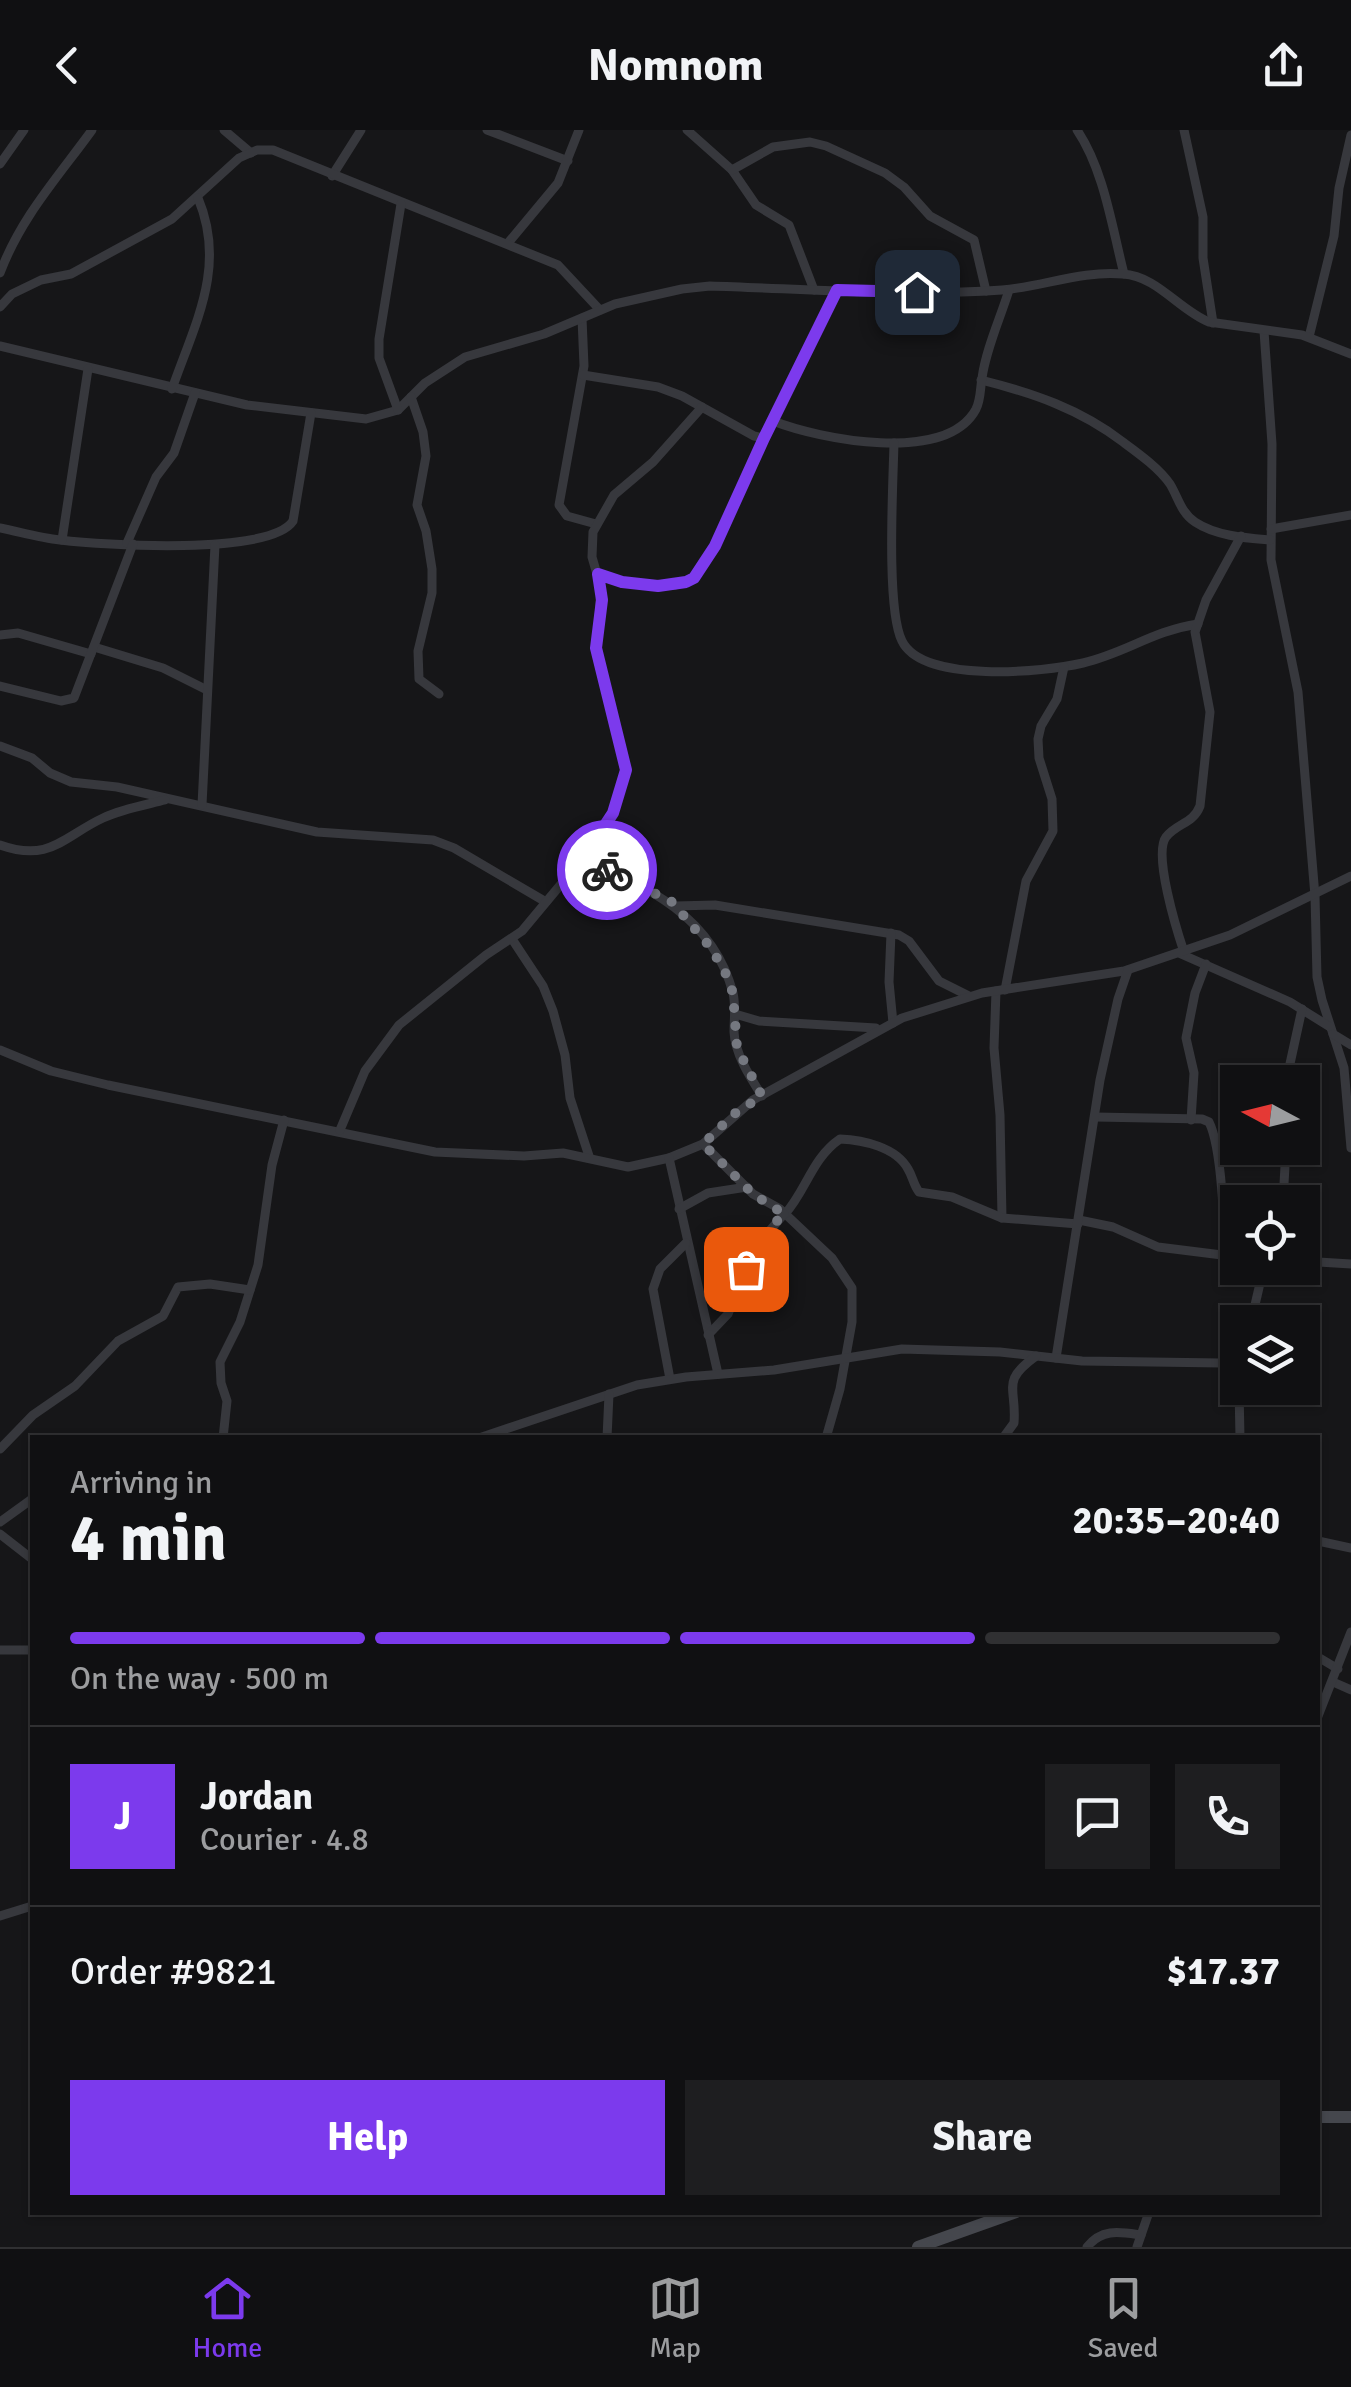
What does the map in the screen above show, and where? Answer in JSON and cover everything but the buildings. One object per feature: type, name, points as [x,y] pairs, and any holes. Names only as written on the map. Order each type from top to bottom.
[{"type":"street","points":[[0,164],[24,130]]},
{"type":"street","points":[[0,273],[28,214],[92,130]]},
{"type":"street","points":[[224,130],[251,153]]},
{"type":"street","points":[[332,176],[360,130]]},
{"type":"street","points":[[487,130],[568,161]]},
{"type":"street","points":[[508,243],[547,199],[568,161],[579,130]]},
{"type":"street","points":[[687,130],[732,170],[756,206],[789,225],[814,290]]},
{"type":"street","points":[[1077,130],[1102,192],[1124,274]]},
{"type":"street","points":[[1184,130],[1202,217],[1213,323]]},
{"type":"street","points":[[1309,337],[1334,236],[1339,188],[1351,135]]},
{"type":"street","points":[[732,170],[773,146],[794,143],[810,142],[850,155],[895,180],[939,223],[974,240],[986,291]]},
{"type":"street","points":[[0,307],[12,294],[82,268],[172,219],[223,170],[251,153],[272,150],[558,265],[600,310]]},
{"type":"street","points":[[172,388],[210,272],[210,238],[198,198]]},
{"type":"street","points":[[398,410],[380,358],[379,338],[401,204]]},
{"type":"street","points":[[0,346],[246,405],[366,419],[398,410],[441,370],[465,357],[544,334],[641,297],[682,289],[986,291],[1124,274],[1152,284],[1196,316],[1213,323],[1309,337],[1351,354]]},
{"type":"street","points":[[598,574],[622,582],[658,586],[694,578],[715,546],[837,290]]},
{"type":"street","points":[[773,421],[826,437],[894,444],[911,444],[959,426],[976,408],[1009,290]]},
{"type":"street","points":[[582,318],[583,375],[559,505],[567,516],[596,524]]},
{"type":"street","points":[[1264,331],[1272,444],[1270,535],[1274,583],[1298,692],[1315,896],[1317,976],[1344,1068],[1351,1148]]},
{"type":"street","points":[[62,540],[88,369]]},
{"type":"street","points":[[583,375],[658,387],[764,438]]},
{"type":"street","points":[[981,380],[1050,399],[1124,442],[1168,481],[1186,515],[1196,524],[1241,536],[1270,535],[1351,515]]},
{"type":"street","points":[[0,686],[69,700],[82,684],[150,488],[174,453],[195,394]]},
{"type":"street","points":[[411,398],[425,444],[417,505],[432,569],[432,592],[417,666],[419,678],[439,694]]},
{"type":"street","points":[[340,1130],[365,1071],[399,1026],[486,955],[512,939],[582,860],[613,813],[626,770],[596,648],[602,600],[591,544],[596,524],[614,495],[653,462],[702,407]]},
{"type":"street","points":[[0,528],[62,540],[130,543],[214,545],[274,535],[287,530],[296,506],[311,413]]},
{"type":"street","points":[[894,444],[894,594],[901,639],[909,652],[939,667],[961,670],[1064,667],[1116,653],[1156,633],[1198,624]]},
{"type":"street","points":[[1182,952],[1163,843],[1168,834],[1197,815],[1200,806],[1210,712],[1195,643],[1206,600],[1241,536]]},
{"type":"street","points":[[202,806],[214,545]]},
{"type":"street","points":[[0,634],[18,633],[164,668],[206,690]]},
{"type":"street","points":[[1002,1218],[1000,1115],[994,1068],[1001,991],[1026,881],[1054,831],[1052,799],[1039,758],[1038,739],[1041,726],[1058,700],[1064,667]]},
{"type":"street","points":[[0,746],[32,758],[50,773],[71,782],[117,787],[277,826],[433,840],[454,848],[546,902]]},
{"type":"street","points":[[0,845],[16,851],[46,849],[66,842],[102,818],[168,799]]},
{"type":"street","points":[[582,860],[676,906],[690,920],[725,972],[733,993],[737,1048],[762,1096]]},
{"type":"street","points":[[0,1050],[52,1071],[108,1085],[436,1152],[524,1156],[564,1153],[628,1167],[669,1158],[703,1144],[734,1114],[762,1096],[893,1022],[970,997],[1128,970],[1230,936],[1351,876]]},
{"type":"street","points":[[676,906],[715,905],[892,933],[909,941],[940,981],[970,997]]},
{"type":"street","points":[[892,933],[889,982],[893,1022]]},
{"type":"street","points":[[512,939],[543,986],[554,1011],[570,1098],[589,1156]]},
{"type":"street","points":[[1182,952],[1302,1009],[1351,1045]]},
{"type":"street","points":[[1191,1120],[1194,1073],[1186,1038],[1194,993],[1206,964]]},
{"type":"street","points":[[1056,1358],[1109,1035],[1128,970]]},
{"type":"street","points":[[1290,1065],[1302,1009]]},
{"type":"street","points":[[735,1014],[759,1021],[880,1029]]},
{"type":"street","points":[[1094,1117],[1209,1122],[1220,1191]]},
{"type":"street","points":[[222,1435],[226,1401],[220,1383],[220,1362],[240,1322],[258,1265],[272,1164],[284,1120]]},
{"type":"street","points":[[708,1336],[728,1314],[753,1250],[797,1201],[812,1170],[840,1139],[882,1148],[895,1155],[909,1170],[918,1192],[952,1197],[1002,1218],[1078,1222],[1114,1228],[1158,1246],[1220,1254]]},
{"type":"street","points":[[703,1144],[747,1188],[784,1214],[832,1258],[848,1280],[854,1298],[834,1420],[827,1435]]},
{"type":"street","points":[[669,1158],[718,1374]]},
{"type":"street","points":[[679,1209],[708,1193],[747,1188]]},
{"type":"street","points":[[670,1379],[653,1289],[660,1269],[686,1243]]},
{"type":"street","points":[[1320,1262],[1351,1264]]},
{"type":"street","points":[[0,1450],[33,1416],[75,1386],[118,1342],[164,1316],[178,1287],[210,1284],[250,1290]]},
{"type":"street","points":[[488,1435],[610,1394],[670,1379],[774,1370],[922,1348],[1056,1358],[1220,1362]]},
{"type":"street","points":[[1005,1435],[1014,1423],[1014,1373],[1036,1356]]},
{"type":"street","points":[[607,1435],[610,1394]]},
{"type":"street","points":[[1239,1405],[1240,1435]]},
{"type":"street","points":[[0,1522],[30,1500]]},
{"type":"street","points":[[0,1534],[30,1558]]},
{"type":"street","points":[[1320,1541],[1351,1548]]},
{"type":"street","points":[[1320,1712],[1351,1632]]},
{"type":"street","points":[[0,1650],[30,1650]]},
{"type":"street","points":[[1320,1658],[1338,1669]]},
{"type":"street","points":[[1334,1682],[1351,1690]]},
{"type":"street","points":[[0,1916],[30,1907]]},
{"type":"street","points":[[1320,2117],[1351,2117]]},
{"type":"street","points":[[918,2247],[1008,2215]]},
{"type":"street","points":[[1137,2247],[1149,2215]]},
{"type":"street","points":[[1087,2247],[1100,2234],[1142,2235]]},
{"type":"way so far","points":[[607,870],[672,902],[711,948],[733,993],[737,1048],[762,1096],[734,1114],[703,1144],[753,1194],[784,1214],[764,1234],[746,1269]]},
{"type":"route","points":[[607,870],[582,860],[613,813],[626,770],[596,648],[602,600],[598,574],[622,582],[658,586],[694,578],[715,546],[837,290],[917,292]]}]
